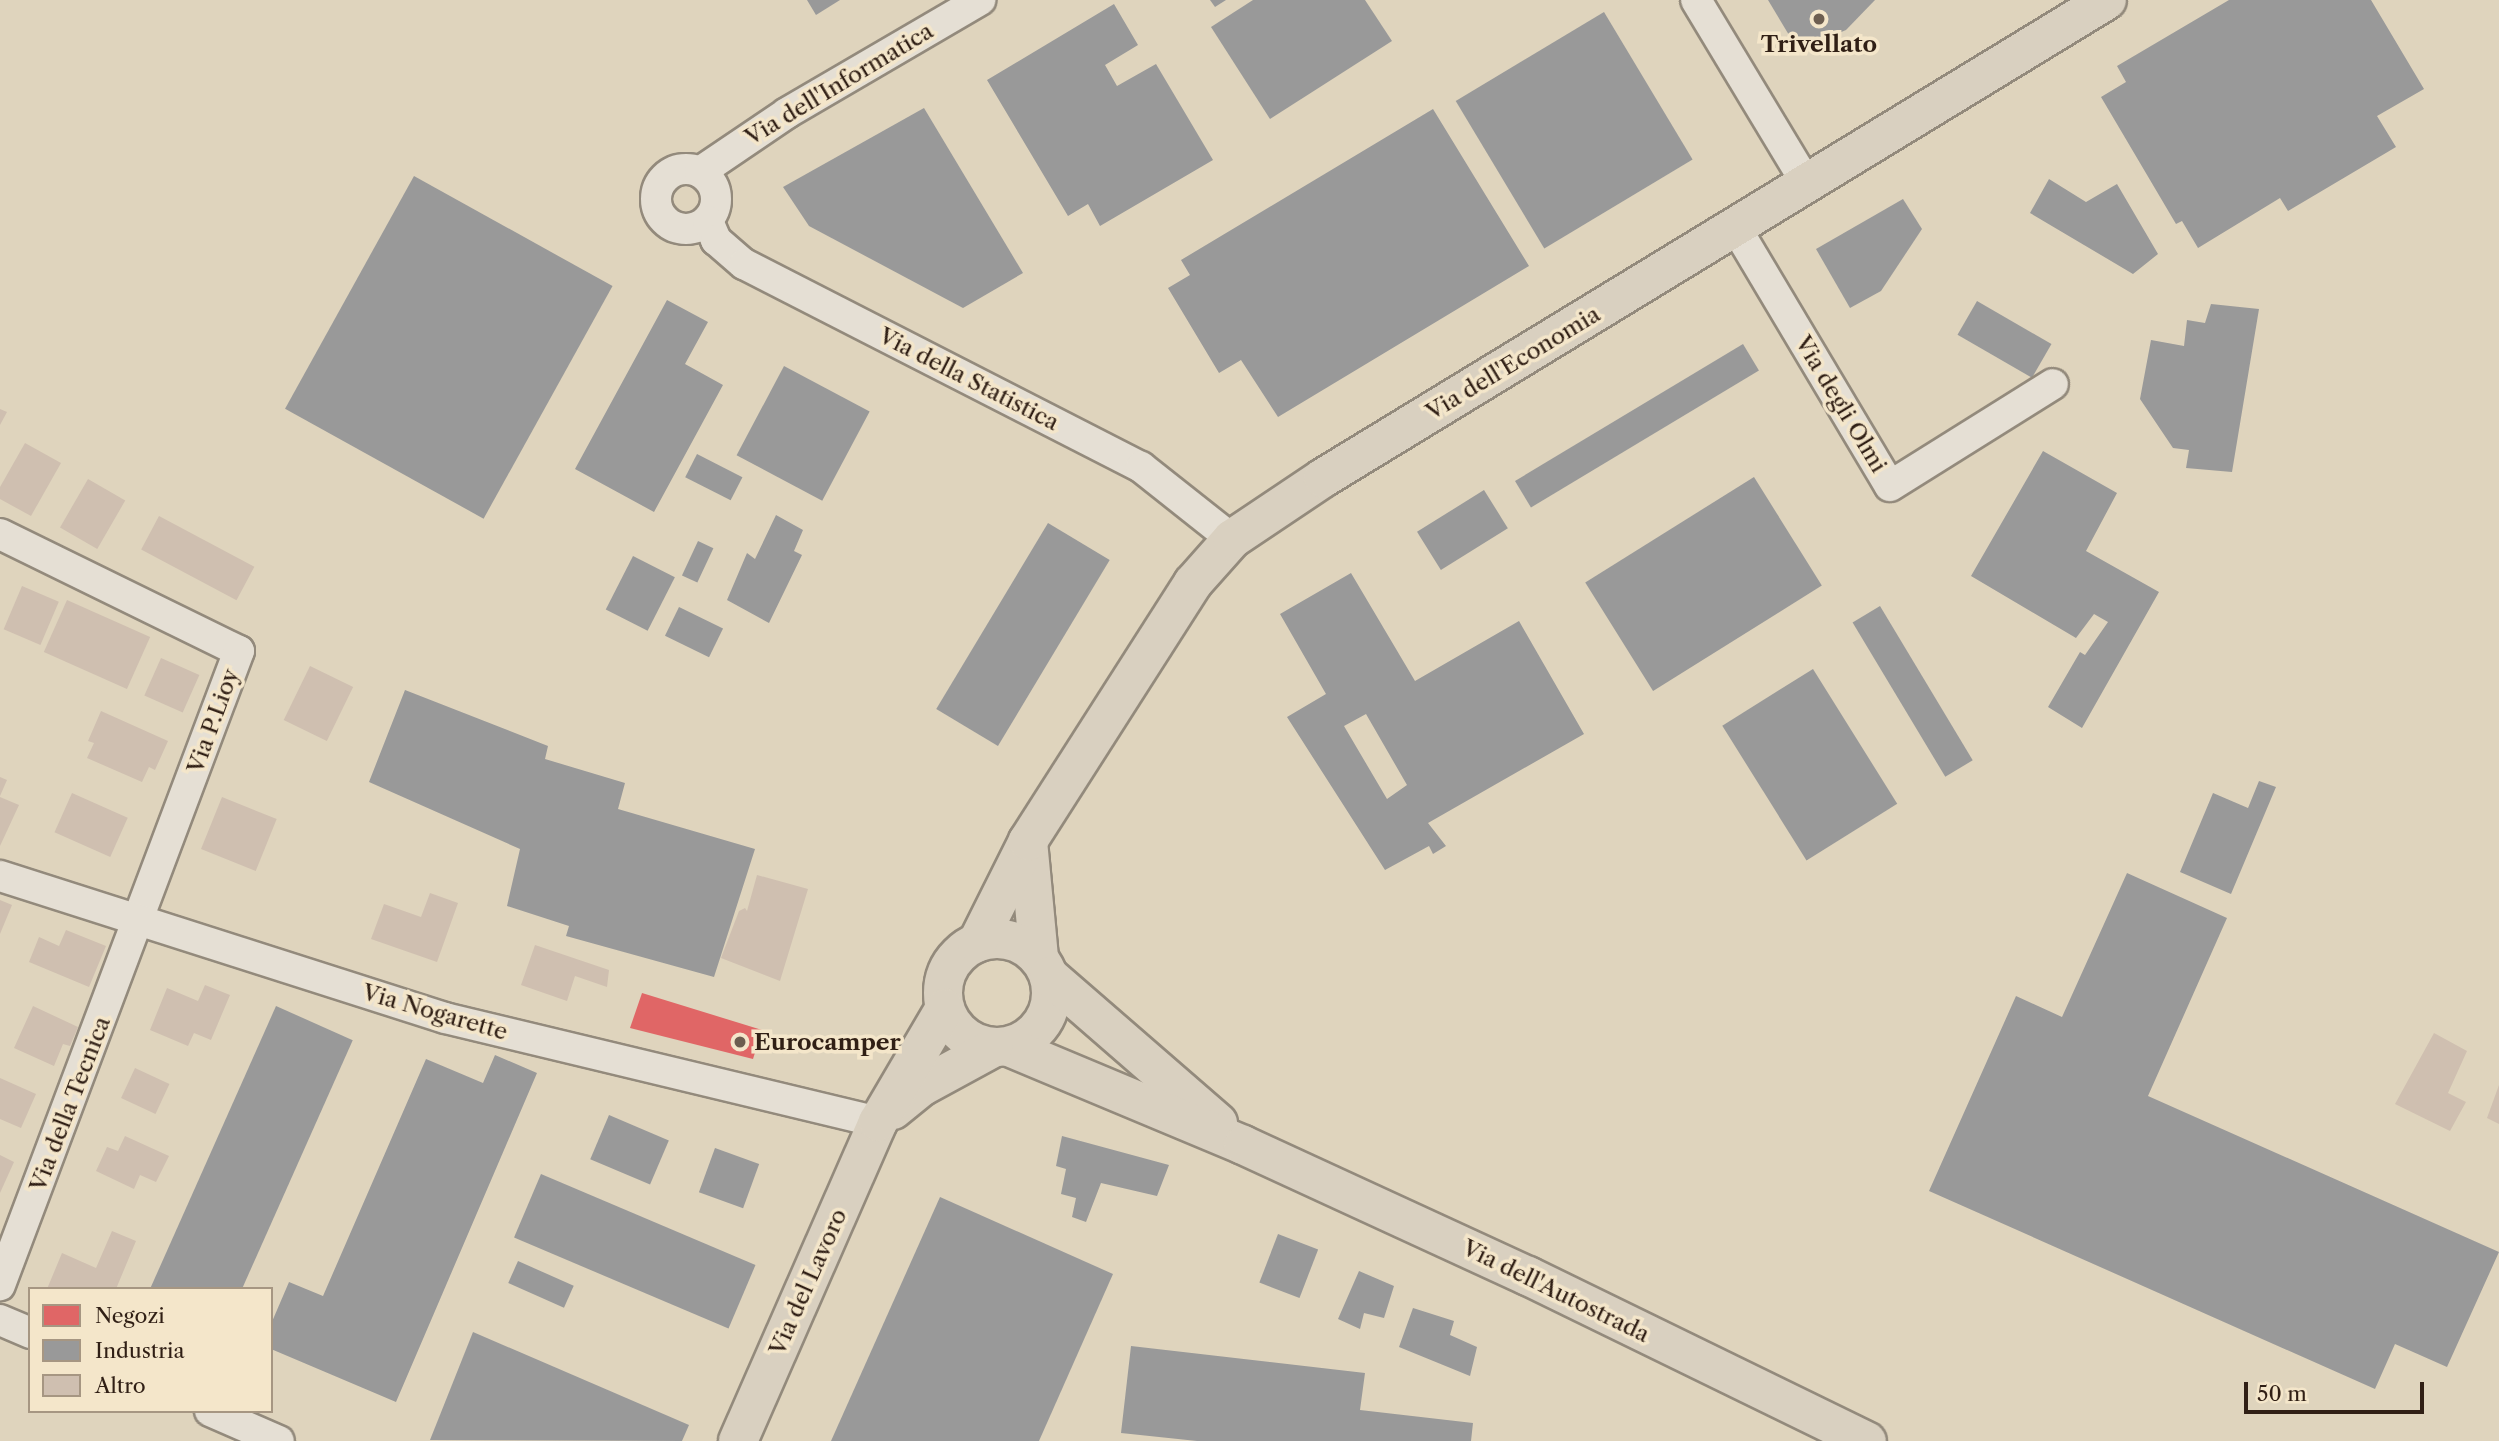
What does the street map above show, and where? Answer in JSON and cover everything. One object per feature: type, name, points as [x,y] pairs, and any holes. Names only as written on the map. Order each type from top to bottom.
[{"type":"main road","name":"Via dell'Economia","points":[[976,943],[1028,841],[1193,583],[1232,539],[2107,0]]},
{"type":"main road","points":[[1001,1047],[1026,1040],[1045,1020],[1052,994],[1044,967],[1028,841]]},
{"type":"main road","name":"Via dell'Autostrada","points":[[976,943],[1010,940],[1044,967],[1243,1146]]},
{"type":"main road","points":[[945,1008],[946,976],[954,961],[976,943]]},
{"type":"main road","name":"Via dell'Autostrada","points":[[945,1008],[963,1036],[1001,1047],[1243,1146],[1528,1276],[1867,1441]]},
{"type":"main road","name":"Via del Lavoro","points":[[738,1441],[878,1122],[945,1008]]},
{"type":"main road","name":"Via del Lavoro","points":[[878,1122],[923,1086],[1001,1047]]},
{"type":"street","name":"Via dell'Informatica","points":[[700,172],[787,113],[980,0]]},
{"type":"street","points":[[1696,0],[1807,184]]},
{"type":"street","points":[[681,169],[700,172],[716,195],[708,221],[681,230],[664,221],[656,204],[664,178],[681,169]]},
{"type":"street","name":"Via della Statistica","points":[[708,221],[716,240],[744,264],[1141,467],[1232,539]]},
{"type":"street","name":"Via degli Olmi","points":[[1736,228],[1890,486],[2053,384]]},
{"type":"street","name":"Via P.Lioy","points":[[0,534],[239,651],[139,924]]},
{"type":"street","name":"Via Nogarette","points":[[0,876],[139,924],[445,1018],[878,1122]]},
{"type":"street","name":"Via della Tecnica","points":[[0,1285],[139,924]]},
{"type":"street","points":[[0,1320],[28,1332]]},
{"type":"street","points":[[216,1413],[279,1441]]},
{"type":"building: Negozi","points":[[642,993],[762,1030],[753,1059],[630,1028]]},
{"type":"building: Industria","points":[[807,0],[840,0],[816,15]]},
{"type":"building: Industria","points":[[1210,0],[1226,0],[1215,7]]},
{"type":"building: Industria","points":[[1253,0],[1365,0],[1392,41],[1270,119],[1211,27]]},
{"type":"building: Industria","name":"Trivellato","points":[[1768,0],[1875,0],[1846,30],[1813,44],[1792,40]]},
{"type":"building: Industria","points":[[2229,0],[2371,0],[2424,89],[2377,116],[2396,147],[2288,211],[2280,198],[2198,248],[2182,221],[2176,224],[2101,97],[2126,82],[2117,66]]},
{"type":"building: Industria","points":[[1114,4],[1138,45],[1105,65],[1117,86],[1156,64],[1213,160],[1100,226],[1088,204],[1068,216],[987,80]]},
{"type":"building: Industria","points":[[1604,12],[1693,159],[1544,249],[1456,101]]},
{"type":"building: Industria","points":[[924,108],[1023,273],[963,308],[809,226],[783,187]]},
{"type":"building: Industria","points":[[1433,109],[1529,266],[1278,417],[1241,360],[1219,373],[1168,288],[1190,275],[1181,260]]},
{"type":"building: Industria","points":[[414,176],[613,286],[484,519],[285,409]]},
{"type":"building: Industria","points":[[2049,179],[2086,202],[2117,184],[2158,254],[2133,274],[2030,213]]},
{"type":"building: Industria","points":[[1903,199],[1922,229],[1881,291],[1850,308],[1816,249]]},
{"type":"building: Industria","points":[[667,300],[708,322],[685,364],[723,385],[654,512],[575,469]]},
{"type":"building: Industria","points":[[1977,301],[2051,344],[2032,378],[1958,335]]},
{"type":"building: Industria","points":[[2211,304],[2259,309],[2232,472],[2186,468],[2189,450],[2173,448],[2140,399],[2151,340],[2184,346],[2187,320],[2205,323]]},
{"type":"building: Industria","points":[[1743,344],[1759,371],[1531,508],[1515,481]]},
{"type":"building: Industria","points":[[784,366],[870,412],[822,501],[737,455]]},
{"type":"building: Industria","points":[[2043,451],[2117,493],[2086,551],[2159,592],[2082,728],[2048,707],[2080,652],[2085,655],[2108,622],[2094,614],[2076,638],[1971,576]]},
{"type":"building: Industria","points":[[697,454],[742,477],[731,500],[685,477]]},
{"type":"building: Industria","points":[[1754,477],[1822,586],[1653,691],[1585,582]]},
{"type":"building: Industria","points":[[1484,490],[1508,528],[1441,570],[1417,532]]},
{"type":"building: Industria","points":[[776,515],[803,530],[794,551],[802,555],[769,623],[727,600],[747,553],[755,559]]},
{"type":"building: Industria","points":[[1048,523],[1110,560],[998,746],[936,709]]},
{"type":"building: Industria","points":[[698,541],[713,548],[697,583],[682,575]]},
{"type":"building: Industria","points":[[633,556],[675,577],[648,631],[606,609]]},
{"type":"building: Industria","points":[[1351,573],[1415,681],[1519,621],[1584,734],[1428,823],[1446,846],[1433,854],[1429,846],[1385,870],[1287,717],[1326,694],[1280,614]],"holes":[[[1366,714],[1407,785],[1387,799],[1344,726]]]},
{"type":"building: Industria","points":[[1880,606],[1973,760],[1945,777],[1853,622]]},
{"type":"building: Industria","points":[[679,607],[723,628],[709,657],[665,636]]},
{"type":"building: Industria","points":[[1813,669],[1897,804],[1807,861],[1722,726]]},
{"type":"building: Industria","points":[[405,690],[548,746],[545,759],[625,783],[618,809],[755,849],[714,977],[566,936],[569,926],[507,906],[520,849],[369,782]]},
{"type":"building: Industria","points":[[2259,781],[2276,787],[2231,894],[2180,872],[2213,793],[2248,808]]},
{"type":"building: Industria","points":[[2127,873],[2227,918],[2148,1096],[2499,1252],[2447,1367],[2395,1344],[2375,1389],[1929,1191],[2016,996],[2062,1017]]},
{"type":"building: Industria","points":[[276,1006],[353,1040],[243,1287],[151,1287]]},
{"type":"building: Industria","points":[[495,1055],[537,1073],[396,1402],[273,1350],[273,1319],[289,1282],[323,1296],[426,1059],[483,1083]]},
{"type":"building: Industria","points":[[609,1115],[669,1140],[650,1185],[590,1159]]},
{"type":"building: Industria","points":[[1062,1136],[1169,1165],[1157,1196],[1101,1183],[1086,1222],[1072,1217],[1076,1198],[1061,1194],[1066,1169],[1056,1166]]},
{"type":"building: Industria","points":[[715,1148],[759,1164],[743,1208],[699,1192]]},
{"type":"building: Industria","points":[[541,1174],[755,1265],[729,1329],[514,1238]]},
{"type":"building: Industria","points":[[940,1197],[1113,1274],[1039,1441],[831,1441]]},
{"type":"building: Industria","points":[[1278,1234],[1318,1249],[1300,1298],[1259,1283]]},
{"type":"building: Industria","points":[[518,1261],[574,1286],[564,1308],[508,1283]]},
{"type":"building: Industria","points":[[1359,1271],[1394,1286],[1384,1318],[1364,1313],[1360,1329],[1338,1319]]},
{"type":"building: Industria","points":[[1413,1308],[1454,1321],[1450,1335],[1477,1347],[1470,1376],[1399,1347]]},
{"type":"building: Industria","points":[[473,1332],[689,1425],[682,1441],[430,1440]]},
{"type":"building: Industria","points":[[1131,1346],[1365,1373],[1360,1410],[1473,1423],[1471,1441],[1197,1441],[1121,1433]]},
{"type":"building: Altro","points":[[0,409],[7,412],[0,425]]},
{"type":"building: Altro","points":[[25,443],[61,463],[31,516],[0,499],[0,487]]},
{"type":"building: Altro","points":[[88,479],[125,500],[97,549],[60,527]]},
{"type":"building: Altro","points":[[159,516],[254,567],[237,600],[141,550]]},
{"type":"building: Altro","points":[[22,586],[59,602],[40,645],[4,629]]},
{"type":"building: Altro","points":[[67,600],[150,637],[127,689],[44,652]]},
{"type":"building: Altro","points":[[161,658],[199,675],[183,713],[144,695]]},
{"type":"building: Altro","points":[[310,666],[353,687],[327,741],[284,720]]},
{"type":"building: Altro","points":[[101,711],[168,741],[155,770],[149,767],[142,782],[87,758],[94,743],[88,741]]},
{"type":"building: Altro","points":[[0,777],[7,780],[0,796]]},
{"type":"building: Altro","points":[[72,793],[128,818],[110,857],[55,832]]},
{"type":"building: Altro","points":[[0,797],[19,805],[0,846]]},
{"type":"building: Altro","points":[[222,797],[277,819],[256,871],[201,849]]},
{"type":"building: Altro","points":[[757,875],[808,889],[780,981],[721,958],[739,911],[745,908],[747,911]]},
{"type":"building: Altro","points":[[430,893],[458,903],[437,962],[371,939],[384,904],[421,917]]},
{"type":"building: Altro","points":[[0,900],[12,905],[0,934]]},
{"type":"building: Altro","points":[[66,930],[106,946],[89,987],[29,962],[39,937],[59,946]]},
{"type":"building: Altro","points":[[535,945],[609,970],[607,987],[575,976],[567,1001],[521,985]]},
{"type":"building: Altro","points":[[205,985],[230,995],[211,1040],[194,1033],[188,1046],[150,1030],[167,988],[198,1001]]},
{"type":"building: Altro","points":[[33,1006],[78,1027],[70,1046],[63,1044],[54,1066],[14,1048]]},
{"type":"building: Altro","points":[[2434,1033],[2467,1051],[2448,1093],[2466,1102],[2450,1131],[2395,1104]]},
{"type":"building: Altro","points":[[135,1068],[169,1084],[155,1114],[121,1098]]},
{"type":"building: Altro","points":[[0,1078],[36,1094],[21,1128],[0,1119]]},
{"type":"building: Altro","points":[[2499,1085],[2499,1124],[2487,1118]]},
{"type":"building: Altro","points":[[125,1136],[169,1156],[156,1182],[140,1175],[134,1189],[96,1171],[107,1147],[118,1151]]},
{"type":"building: Altro","points":[[0,1155],[14,1162],[0,1193]]},
{"type":"building: Altro","points":[[112,1231],[136,1241],[117,1287],[48,1287],[62,1253],[96,1268]]},
{"type":"place","name":"Trivellato","points":[[1819,19]]},
{"type":"place","name":"Eurocamper","points":[[740,1042]]}]
